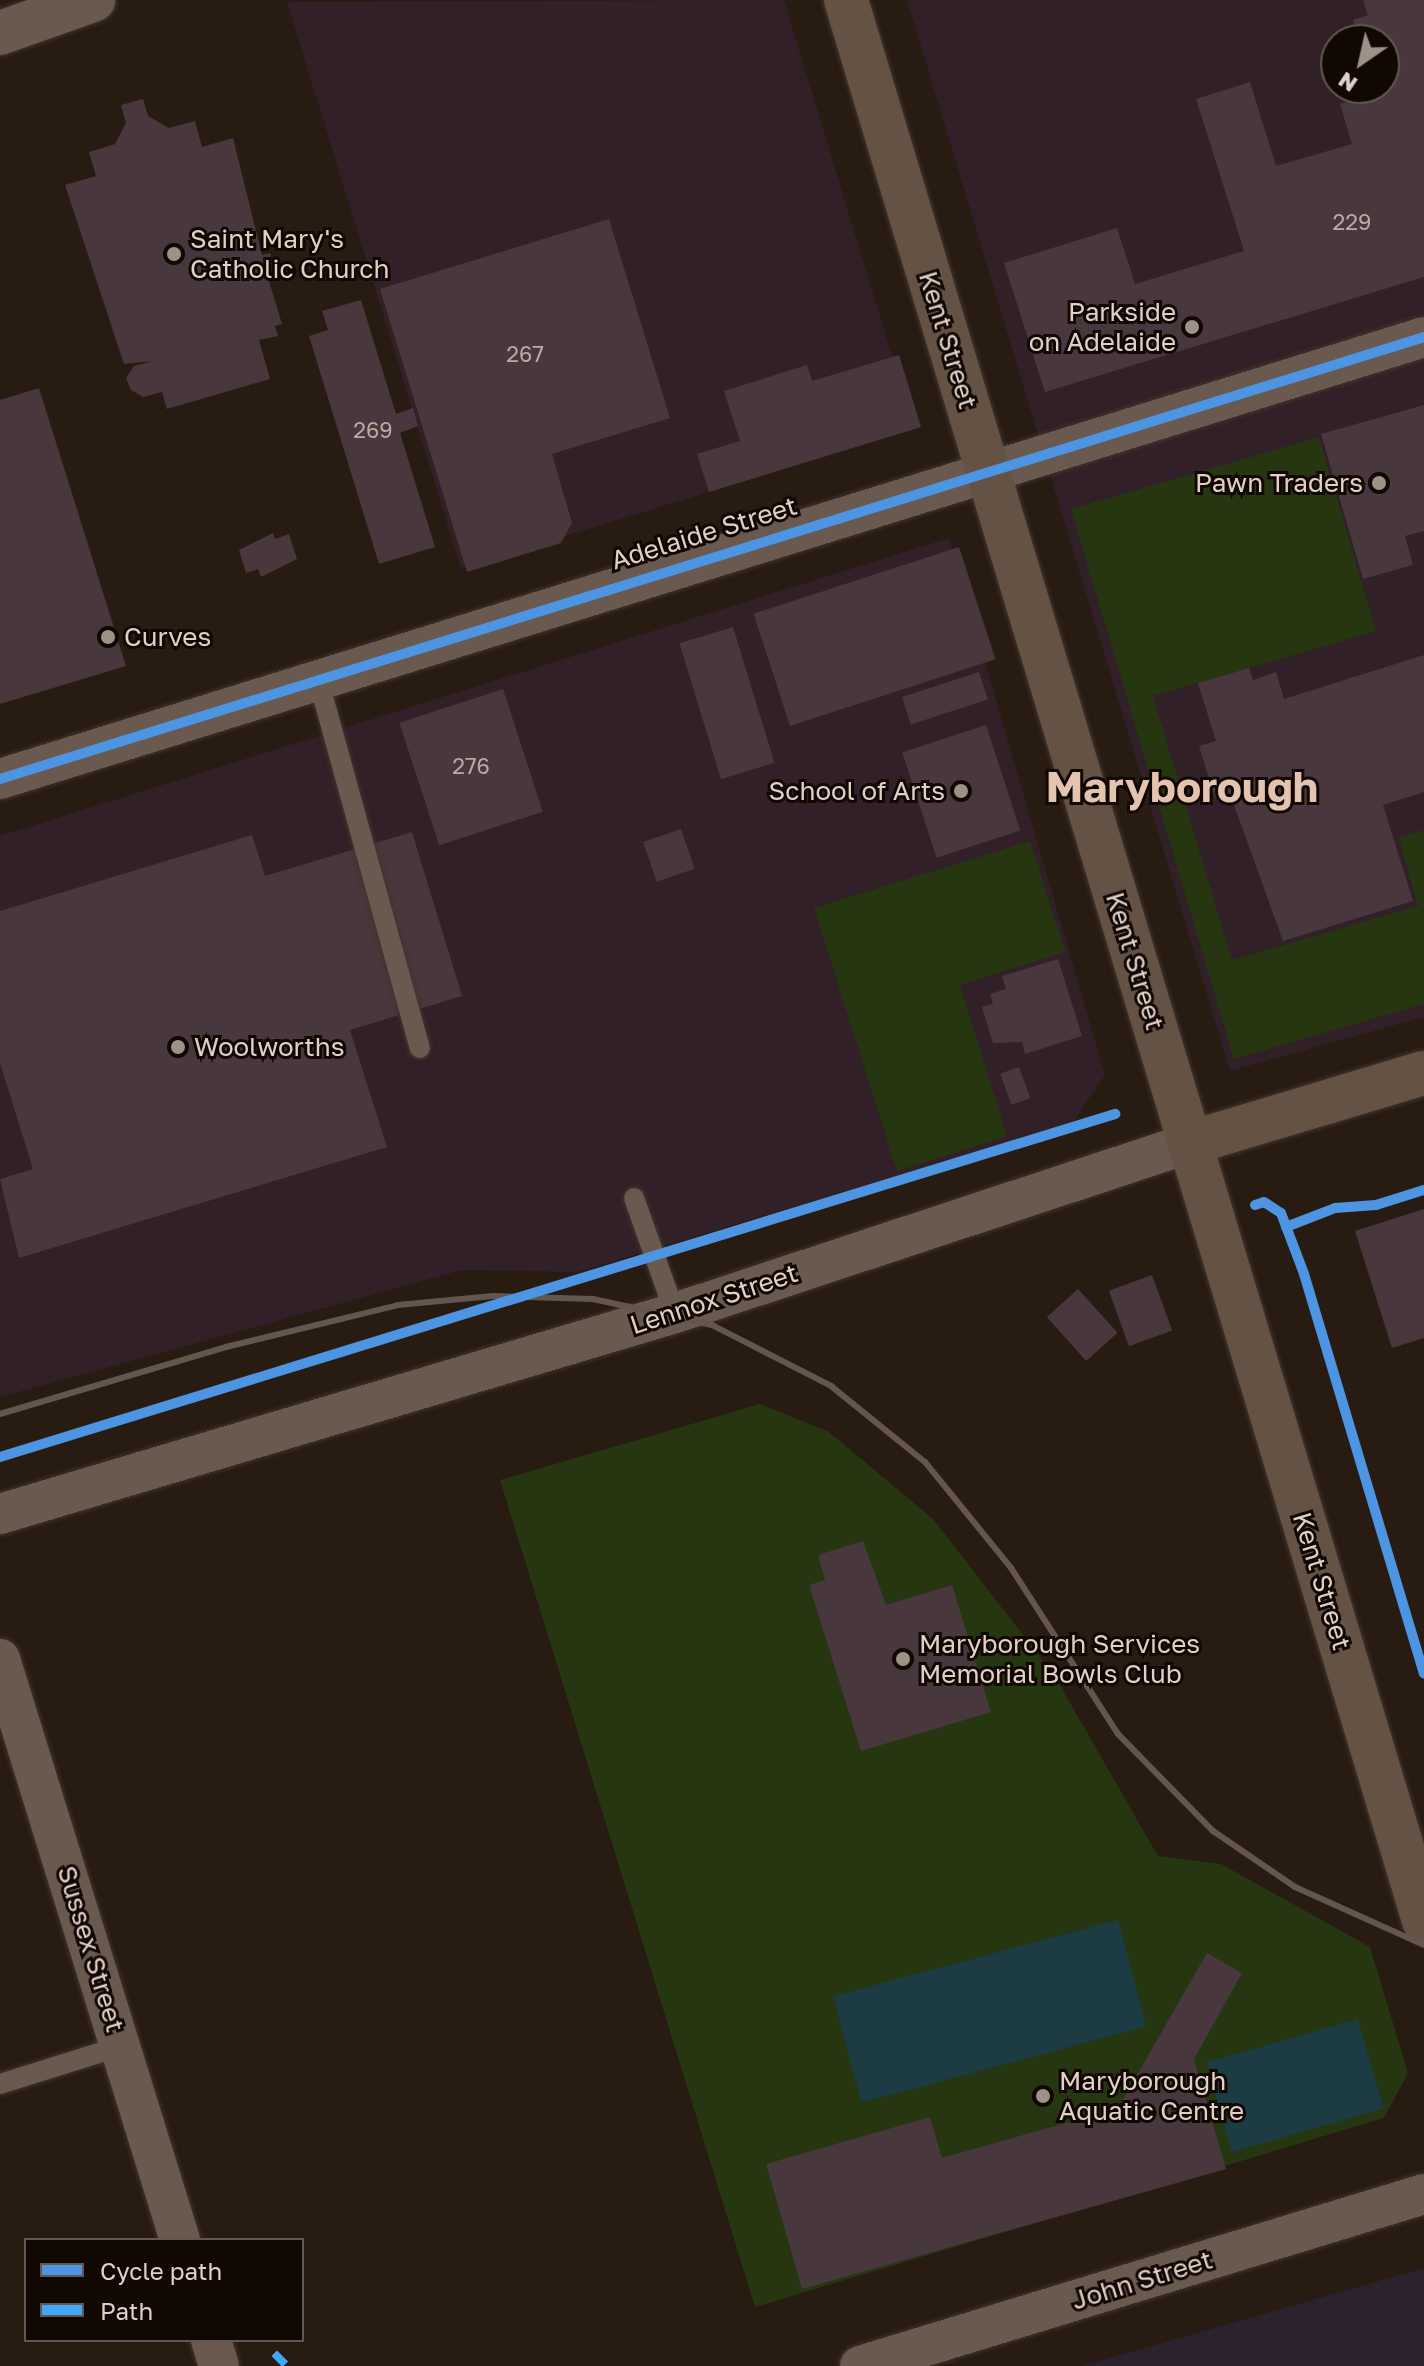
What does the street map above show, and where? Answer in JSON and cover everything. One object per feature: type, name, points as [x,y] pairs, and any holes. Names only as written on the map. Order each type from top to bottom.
[{"type":"main road","name":"Kent Street","points":[[846,0],[1424,1921]]},
{"type":"main road","name":"Lennox Street","points":[[1190,1143],[1424,1073]]},
{"type":"street","points":[[0,33],[93,0]]},
{"type":"street","name":"Adelaide Street","points":[[0,779],[317,675],[986,468],[1424,337]]},
{"type":"street","name":"Lennox Street","points":[[0,1514],[675,1313],[1190,1143]]},
{"type":"street","name":"Sussex Street","points":[[0,1659],[179,2238]]},
{"type":"street","name":"John Street","points":[[860,2366],[1424,2194]]},
{"type":"street","points":[[212,2342],[219,2366]]},
{"type":"lane","points":[[317,675],[420,1048]]},
{"type":"lane","points":[[634,1198],[675,1313]]},
{"type":"lane","points":[[0,2084],[121,2046]]},
{"type":"shaded area","points":[[784,0],[892,356],[899,355],[921,427],[461,568],[287,2]]},
{"type":"shaded area","name":"Maryborough","points":[[907,0],[1424,0],[1424,1017],[1230,1071]]},
{"type":"shaded area","name":"Maryborough","points":[[949,538],[1105,1075],[1073,1122],[578,1272],[462,1270],[0,1397],[0,836]]},
{"type":"shaded area","points":[[1424,2268],[1424,2366],[1082,2366]]},
{"type":"green space","points":[[1319,437],[1376,631],[1153,696],[1232,960],[1418,906],[1399,838],[1424,830],[1424,1004],[1234,1059],[1071,509]]},
{"type":"green space","points":[[1030,841],[1065,952],[960,985],[1007,1136],[897,1171],[814,908]]},
{"type":"green space","points":[[760,1404],[829,1432],[933,1519],[1054,1675],[1158,1856],[1221,1864],[1370,1947],[1408,2073],[1384,2118],[755,2307],[500,1480]]},
{"type":"water","points":[[1118,1920],[1146,2026],[862,2103],[833,1996]]},
{"type":"water","points":[[1358,2019],[1384,2108],[1232,2152],[1206,2063]]},
{"type":"building","points":[[1363,0],[1424,0],[1424,277],[1045,392],[1004,263],[1117,228],[1135,284],[1244,251],[1196,99],[1250,82],[1276,166],[1352,144],[1340,104],[1400,104],[1400,24],[1354,24],[1353,20],[1368,15]]},
{"type":"building","name":"Saint Mary's Catholic Church","points":[[143,99],[148,116],[169,128],[195,121],[202,147],[233,138],[262,255],[270,253],[276,275],[268,278],[282,324],[275,326],[278,336],[259,340],[270,379],[167,409],[162,392],[143,397],[131,390],[126,378],[134,366],[153,361],[124,364],[65,185],[96,176],[89,152],[115,144],[126,123],[121,105]]},
{"type":"building","points":[[609,219],[670,418],[552,454],[572,523],[561,543],[467,572],[380,289]]},
{"type":"building","points":[[361,300],[396,414],[413,408],[418,426],[400,433],[435,547],[379,564],[309,336],[328,330],[322,311]]},
{"type":"building","points":[[899,355],[921,427],[709,492],[697,454],[740,441],[724,391],[807,365],[812,381]]},
{"type":"building","points":[[39,388],[126,666],[0,704],[0,400]]},
{"type":"building","name":"Pawn Traders","points":[[1424,405],[1424,531],[1405,536],[1413,565],[1363,579],[1321,434]]},
{"type":"building","points":[[273,533],[275,539],[289,534],[297,559],[261,577],[258,569],[246,573],[239,550]]},
{"type":"building","points":[[959,547],[995,659],[790,726],[754,614]]},
{"type":"building","points":[[733,627],[775,763],[721,779],[679,643]]},
{"type":"building","points":[[1424,655],[1424,792],[1383,805],[1413,901],[1283,941],[1230,794],[1215,798],[1199,746],[1216,741],[1198,683],[1249,668],[1253,680],[1276,672],[1284,699]]},
{"type":"building","points":[[979,672],[988,700],[911,725],[902,697]]},
{"type":"building","points":[[503,689],[543,812],[439,845],[399,723]]},
{"type":"building","name":"School of Arts","points":[[986,725],[1020,831],[937,858],[902,752]]},
{"type":"building","points":[[681,829],[695,869],[657,882],[643,842]]},
{"type":"building","name":"Woolworths","points":[[412,832],[462,996],[350,1030],[387,1147],[19,1258],[0,1179],[33,1169],[0,1063],[0,911],[252,835],[265,876]]},
{"type":"building","points":[[1058,959],[1082,1036],[1025,1054],[1022,1042],[993,1043],[982,1007],[993,1004],[990,994],[1006,989],[1002,976]]},
{"type":"building","points":[[1019,1067],[1030,1098],[1011,1105],[1000,1074]]},
{"type":"building","points":[[1424,1209],[1424,1338],[1392,1348],[1355,1231]]},
{"type":"building","points":[[1152,1275],[1172,1330],[1129,1346],[1109,1291]]},
{"type":"building","points":[[1078,1289],[1117,1333],[1086,1361],[1047,1317]]},
{"type":"building","name":"Maryborough Services Memorial Bowls Club","points":[[863,1541],[886,1605],[952,1585],[991,1712],[861,1751],[809,1585],[825,1580],[818,1555]]},
{"type":"building","points":[[1207,1953],[1242,1973],[1194,2059],[1226,2169],[802,2289],[766,2164],[930,2117],[942,2158],[1118,2108]]},
{"type":"railway","points":[[0,1414],[226,1347],[398,1305],[493,1296],[593,1299],[712,1325],[831,1386],[925,1462],[1011,1568],[1118,1734],[1213,1831],[1295,1887],[1424,1945]]},
{"type":"marked path","points":[[274,2353],[287,2366]]},
{"type":"cycle path","points":[[0,779],[1424,337]]},
{"type":"cycle path","points":[[0,1457],[1115,1114]]},
{"type":"cycle path","points":[[1286,1227],[1335,1208],[1376,1205],[1424,1190]]},
{"type":"cycle path","points":[[1255,1205],[1264,1202],[1281,1213],[1304,1274],[1424,1673]]},
{"type":"place","name":"Saint Mary's Catholic Church","points":[[174,254]]},
{"type":"place","name":"Parkside on Adelaide","points":[[1192,327]]},
{"type":"place","name":"Pawn Traders","points":[[1379,483]]},
{"type":"place","name":"Curves","points":[[108,637]]},
{"type":"place","name":"School of Arts","points":[[961,791]]},
{"type":"place","name":"Woolworths","points":[[178,1047]]},
{"type":"place","name":"Maryborough Services Memorial Bowls Club","points":[[903,1659]]},
{"type":"place","name":"Maryborough Aquatic Centre","points":[[1043,2096]]},
{"type":"district","name":"Maryborough","points":[[1182,786]]}]
